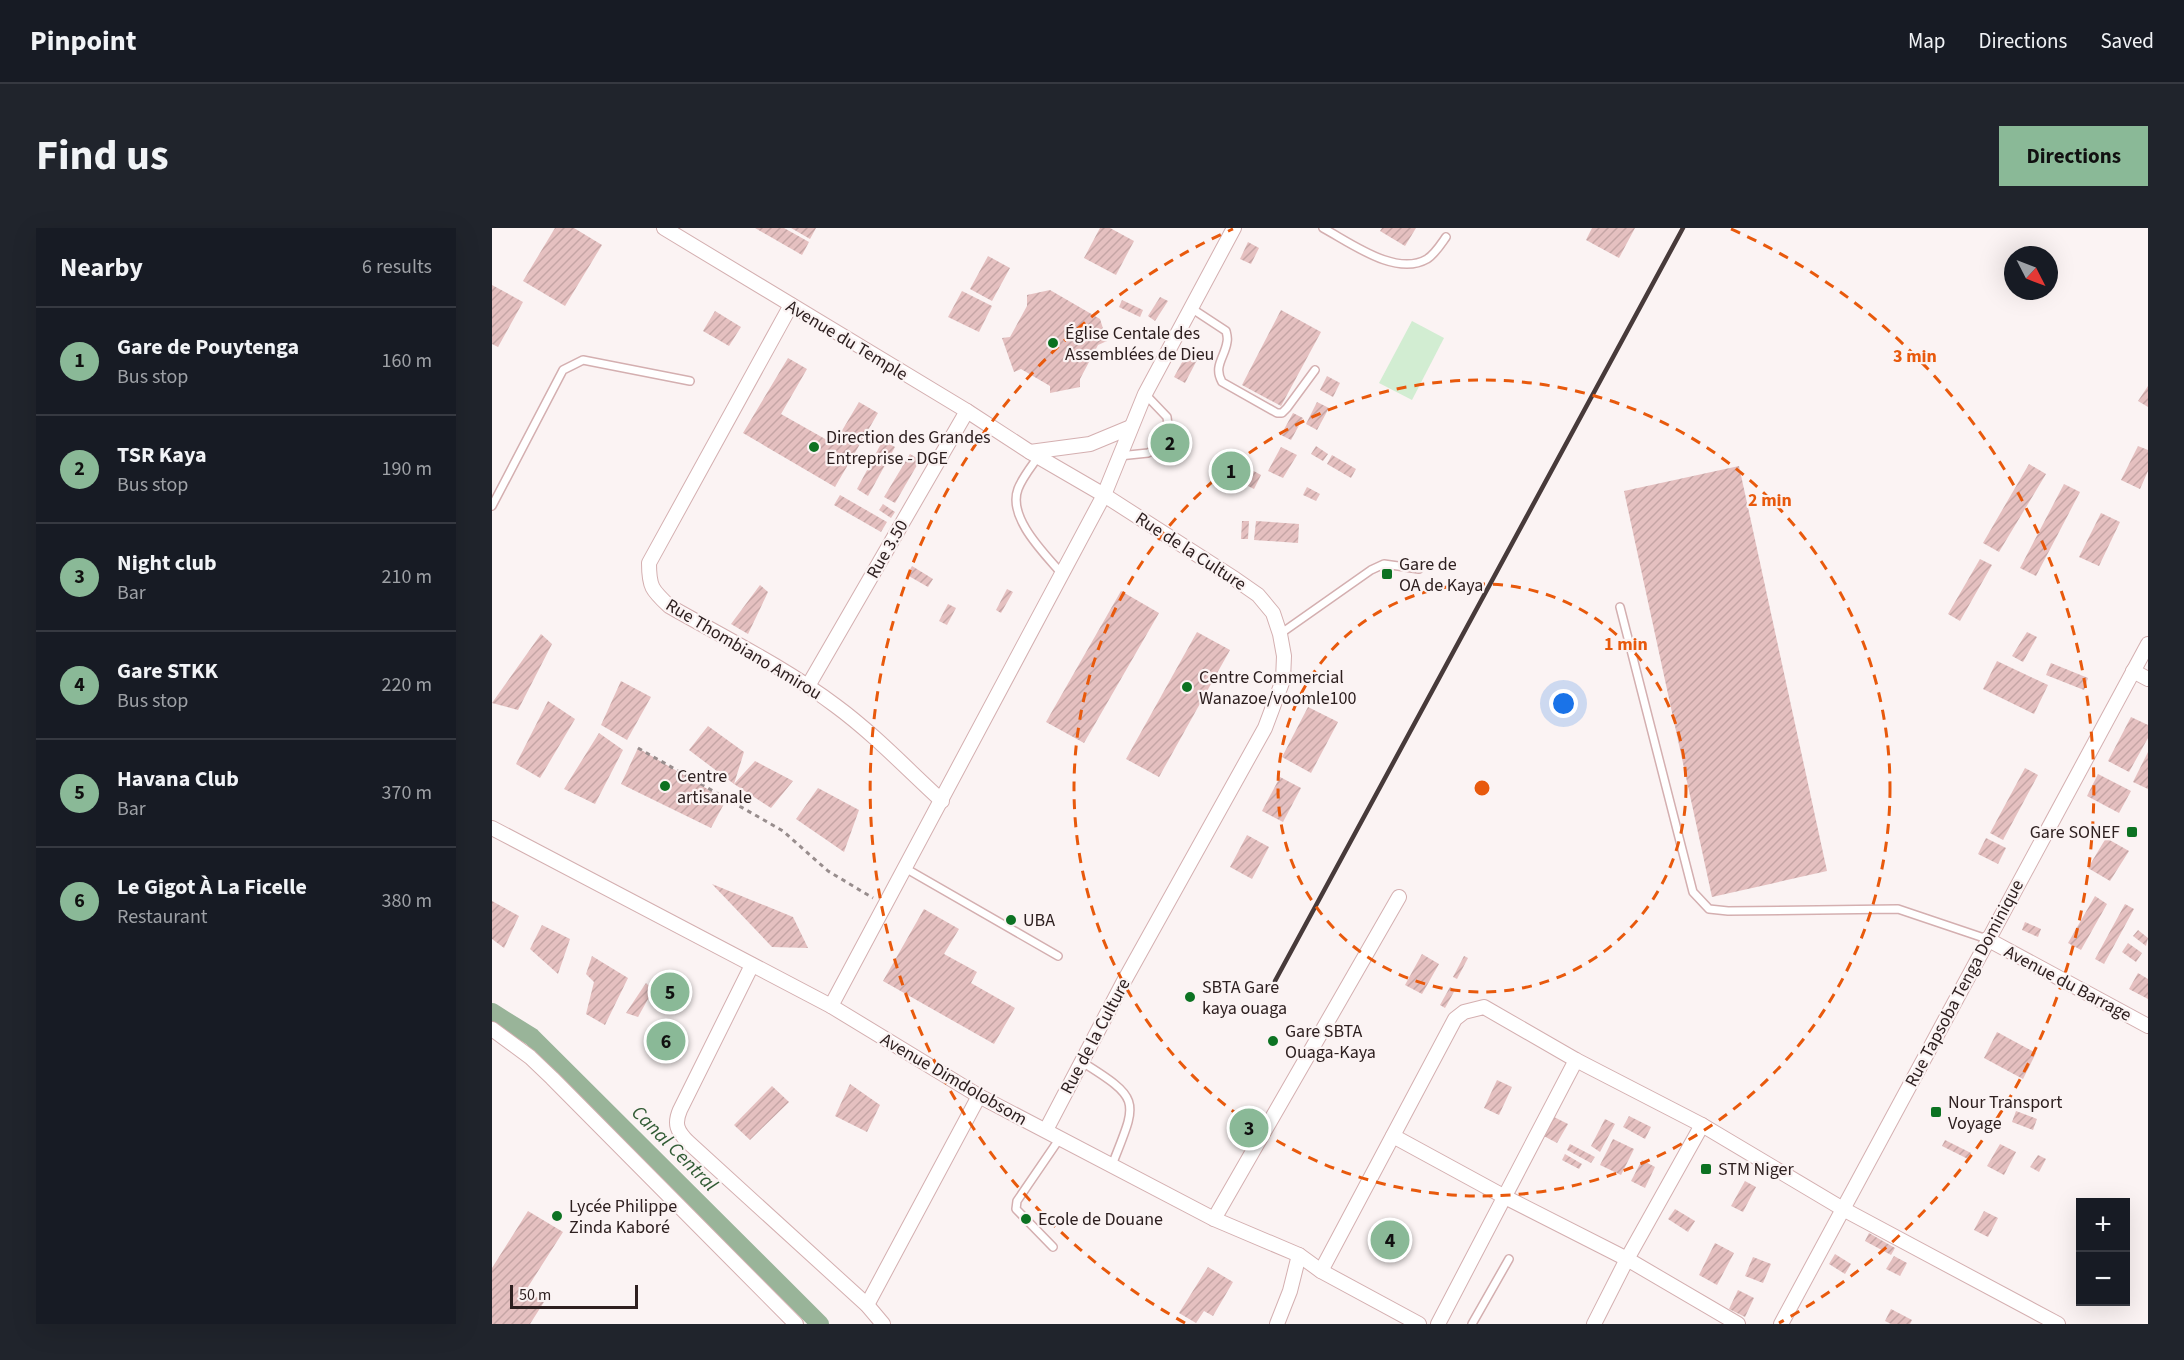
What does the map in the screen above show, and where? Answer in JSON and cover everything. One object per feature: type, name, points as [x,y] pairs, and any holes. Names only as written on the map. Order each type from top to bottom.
[{"type":"street","name":"Avenue du Temple","points":[[664,228],[1104,495]]},
{"type":"street","points":[[831,1006],[1104,495],[1145,394],[1234,228]]},
{"type":"street","name":"Rue Thombiano Amirou","points":[[791,305],[649,562],[653,592],[669,606],[808,686],[858,723],[942,801]]},
{"type":"street","name":"Rue 3.50","points":[[808,686],[967,411]]},
{"type":"street","points":[[1034,454],[1090,444],[1131,427]]},
{"type":"street","name":"Rue de la Culture","points":[[1046,1130],[1123,983],[1265,728],[1284,680],[1284,656],[1280,634],[1273,613],[1258,595],[1104,495]]},
{"type":"street","name":"Rue Tapsoba Tenga Dominique","points":[[1782,1324],[2148,644]]},
{"type":"street","points":[[2133,671],[2148,679]]},
{"type":"street","name":"Avenue Dimdolobsom","points":[[492,828],[831,1006],[979,1096],[1214,1219],[1299,1256],[1321,1271],[1419,1324]]},
{"type":"street","points":[[1214,1219],[1399,897]]},
{"type":"street","name":"Avenue du Barrage","points":[[1988,939],[2148,1026]]},
{"type":"street","points":[[752,965],[680,1110],[676,1120],[677,1127],[688,1142],[867,1305],[883,1324]]},
{"type":"street","points":[[1321,1271],[1455,1019],[1472,1009],[1484,1007],[1576,1060],[1702,1125],[1843,1209],[2058,1324]]},
{"type":"street","points":[[492,1029],[530,1057],[552,1078],[796,1324]]},
{"type":"street","points":[[1438,1324],[1576,1060]]},
{"type":"street","points":[[867,1305],[979,1096]]},
{"type":"street","points":[[1594,1324],[1627,1259],[1702,1125]]},
{"type":"street","points":[[1394,1136],[1505,1197],[1627,1259],[1738,1324]]},
{"type":"street","points":[[1277,1324],[1290,1291],[1299,1256]]},
{"type":"lane","points":[[1323,228],[1386,261],[1408,265],[1428,258],[1446,237]]},
{"type":"lane","points":[[1191,308],[1226,331],[1227,342],[1219,360],[1218,375],[1222,382],[1276,413],[1282,413],[1287,408],[1315,370]]},
{"type":"lane","points":[[492,506],[564,370],[582,360],[690,381]]},
{"type":"lane","points":[[1119,456],[1148,453],[1155,449],[1168,425],[1167,417],[1145,394]]},
{"type":"lane","points":[[1034,454],[1017,489],[1016,502],[1026,531],[1062,574]]},
{"type":"lane","points":[[1280,634],[1371,570],[1384,564],[1419,569]]},
{"type":"lane","points":[[1620,607],[1693,892],[1709,909],[1728,911],[1898,909],[1988,939]]},
{"type":"lane","points":[[905,868],[1058,956]]},
{"type":"lane","points":[[1082,1062],[1114,1082],[1130,1102],[1130,1116],[1112,1165]]},
{"type":"lane","points":[[1053,1247],[1016,1209],[1017,1202],[1060,1138]]},
{"type":"lane","points":[[1472,1324],[1509,1259]]},
{"type":"path","points":[[638,748],[783,831],[828,871],[885,905]]},
{"type":"green space","points":[[1412,321],[1444,338],[1412,400],[1379,383]]},
{"type":"building","points":[[555,228],[574,228],[602,245],[565,306],[523,281]]},
{"type":"building","points":[[755,228],[784,228],[809,242],[802,255]]},
{"type":"building","points":[[791,228],[816,228],[810,239]]},
{"type":"building","points":[[1100,228],[1110,228],[1134,241],[1116,275],[1084,258]]},
{"type":"building","points":[[1382,228],[1416,228],[1405,246],[1380,231]]},
{"type":"building","points":[[1592,228],[1635,228],[1619,258],[1586,240]]},
{"type":"building","points":[[1248,242],[1259,248],[1251,264],[1240,259]]},
{"type":"building","points":[[988,256],[1010,268],[992,301],[970,289]]},
{"type":"building","points":[[492,285],[523,302],[498,347],[492,344]]},
{"type":"building","name":"Église Centale des Assemblées de Dieu","points":[[1050,290],[1100,319],[1107,341],[1098,345],[1080,379],[1080,387],[1050,393],[1050,386],[1021,369],[1014,372],[1002,338],[1010,337],[1027,306],[1027,295]]},
{"type":"building","points":[[962,291],[992,306],[979,332],[948,317]]},
{"type":"building","points":[[1160,297],[1168,301],[1155,321],[1148,316]]},
{"type":"building","points":[[1122,300],[1143,310],[1140,317],[1119,307]]},
{"type":"building","points":[[1281,310],[1321,332],[1281,406],[1242,385]]},
{"type":"building","points":[[715,311],[741,327],[729,346],[703,331]]},
{"type":"building","points":[[1186,355],[1197,360],[1185,383],[1174,377]]},
{"type":"building","points":[[788,358],[807,369],[781,414],[834,444],[859,402],[878,413],[835,487],[743,433]]},
{"type":"building","points":[[1327,376],[1340,383],[1333,397],[1320,390]]},
{"type":"building","points":[[2148,386],[2148,407],[2138,401]]},
{"type":"building","points":[[1317,402],[1329,408],[1317,430],[1306,424]]},
{"type":"building","points":[[1293,413],[1303,418],[1291,440],[1281,435]]},
{"type":"building","points":[[883,440],[895,447],[868,496],[857,489]]},
{"type":"building","points":[[1316,446],[1328,454],[1323,461],[1311,454]]},
{"type":"building","points":[[2138,446],[2148,450],[2148,471],[2140,489],[2121,480]]},
{"type":"building","points":[[1281,447],[1297,455],[1283,478],[1268,471]]},
{"type":"building","points":[[910,454],[920,460],[895,503],[884,497]]},
{"type":"building","points":[[1332,455],[1356,469],[1351,478],[1327,464]]},
{"type":"building","points":[[2029,464],[2046,474],[1999,552],[1983,543]]},
{"type":"building","points":[[1739,466],[1827,871],[1712,897],[1624,491]]},
{"type":"building","points":[[1250,469],[1261,475],[1254,489],[1242,483]]},
{"type":"building","points":[[2064,484],[2080,492],[2036,576],[2020,568]]},
{"type":"building","points":[[1307,487],[1320,494],[1316,501],[1303,495]]},
{"type":"building","points":[[840,495],[887,522],[881,532],[834,505]]},
{"type":"building","points":[[883,504],[895,512],[891,518],[879,510]]},
{"type":"building","points":[[2101,513],[2120,522],[2099,566],[2079,557]]},
{"type":"building","points":[[1242,521],[1249,521],[1248,539],[1241,539]]},
{"type":"building","points":[[1256,521],[1299,524],[1298,543],[1254,540]]},
{"type":"building","points":[[1980,559],[1992,565],[1960,621],[1948,614]]},
{"type":"building","points":[[912,566],[933,579],[928,587],[907,575]]},
{"type":"building","points":[[760,585],[768,592],[748,634],[731,624]]},
{"type":"building","points":[[1007,589],[1013,592],[1001,613],[996,610]]},
{"type":"building","points":[[1121,591],[1159,613],[1084,743],[1046,722]]},
{"type":"building","points":[[948,604],[956,608],[947,625],[939,621]]},
{"type":"building","points":[[1197,632],[1230,650],[1159,777],[1126,759]]},
{"type":"building","points":[[2027,632],[2037,637],[2023,662],[2012,656]]},
{"type":"building","points":[[541,634],[552,644],[518,710],[492,703]]},
{"type":"building","points":[[1997,661],[2048,685],[2034,714],[1983,689]]},
{"type":"building","points":[[2051,663],[2088,678],[2084,690],[2046,675]]},
{"type":"building","points":[[621,681],[651,697],[627,740],[601,725]]},
{"type":"building","points":[[548,701],[575,719],[540,778],[516,764]]},
{"type":"building","points":[[1308,707],[1338,722],[1311,773],[1282,757]]},
{"type":"building","points":[[2131,717],[2148,725],[2148,738],[2129,772],[2108,761]]},
{"type":"building","points":[[708,726],[744,752],[734,784],[689,750]]},
{"type":"building","points":[[599,733],[623,750],[595,804],[564,789]]},
{"type":"building","points":[[638,748],[726,800],[711,828],[621,784]]},
{"type":"building","points":[[2148,752],[2148,789],[2133,782]]},
{"type":"building","points":[[755,761],[793,781],[771,808],[734,784]]},
{"type":"building","points":[[2025,768],[2038,775],[2003,840],[1990,833]]},
{"type":"building","points":[[2098,774],[2131,791],[2119,813],[2087,796]]},
{"type":"building","points":[[1280,777],[1301,788],[1283,822],[1262,811]]},
{"type":"building","points":[[818,788],[859,810],[844,852],[796,819]]},
{"type":"building","points":[[1247,835],[1269,847],[1252,879],[1230,867]]},
{"type":"building","points":[[1986,838],[2006,848],[1998,864],[1978,854]]},
{"type":"building","points":[[2106,838],[2129,851],[2110,881],[2088,868]]},
{"type":"building","points":[[712,884],[793,917],[808,948],[772,947]]},
{"type":"building","points":[[2095,896],[2107,904],[2081,950],[2068,943]]},
{"type":"building","points":[[492,901],[519,916],[504,948],[492,939]]},
{"type":"building","points":[[2125,904],[2134,909],[2104,964],[2095,959]]},
{"type":"building","points":[[924,909],[959,929],[944,954],[977,972],[971,983],[1015,1008],[994,1044],[883,981]]},
{"type":"building","points":[[2025,922],[2041,929],[2038,937],[2022,930]]},
{"type":"building","points":[[542,925],[570,939],[558,974],[530,949]]},
{"type":"building","points":[[2138,930],[2148,938],[2146,946],[2133,936]]},
{"type":"building","points":[[2128,943],[2142,953],[2136,962],[2122,952]]},
{"type":"building","points":[[1422,954],[1439,964],[1422,994],[1405,985]]},
{"type":"building","points":[[592,956],[628,978],[605,1025],[586,1014],[594,982],[586,974]]},
{"type":"building","points":[[1464,956],[1468,958],[1457,979],[1453,977]]},
{"type":"building","points":[[2138,973],[2148,979],[2148,999],[2129,989]]},
{"type":"building","points":[[646,983],[653,990],[638,1017],[626,1013]]},
{"type":"building","points":[[1450,987],[1455,990],[1445,1008],[1440,1005]]},
{"type":"building","points":[[1997,1032],[2036,1053],[2023,1079],[1984,1058]]},
{"type":"building","points":[[1497,1080],[1512,1087],[1499,1115],[1484,1108]]},
{"type":"building","points":[[850,1084],[880,1105],[867,1132],[835,1116]]},
{"type":"building","points":[[772,1086],[789,1102],[750,1140],[734,1125]]},
{"type":"building","points":[[2016,1111],[2037,1119],[2033,1130],[2012,1122]]},
{"type":"building","points":[[1550,1115],[1568,1124],[1557,1143],[1540,1134]]},
{"type":"building","points":[[1629,1116],[1651,1127],[1645,1139],[1623,1127]]},
{"type":"building","points":[[1605,1119],[1615,1124],[1600,1152],[1591,1146]]},
{"type":"building","points":[[1613,1139],[1634,1149],[1621,1175],[1600,1165]]},
{"type":"building","points":[[1945,1140],[1971,1153],[1968,1159],[1942,1146]]},
{"type":"building","points":[[1570,1144],[1595,1157],[1591,1163],[1567,1150]]},
{"type":"building","points":[[2000,1144],[2016,1152],[2004,1175],[1987,1166]]},
{"type":"building","points":[[1565,1154],[1582,1164],[1579,1169],[1562,1160]]},
{"type":"building","points":[[2038,1155],[2046,1159],[2039,1172],[2030,1167]]},
{"type":"building","points":[[1642,1160],[1655,1167],[1645,1188],[1631,1181]]},
{"type":"building","points":[[1745,1181],[1756,1187],[1743,1212],[1731,1206]]},
{"type":"building","points":[[1675,1209],[1695,1221],[1688,1232],[1668,1219]]},
{"type":"building","points":[[528,1211],[563,1232],[526,1290],[544,1302],[530,1324],[492,1324],[492,1268]]},
{"type":"building","points":[[1984,1211],[1998,1218],[1988,1237],[1974,1230]]},
{"type":"building","points":[[1869,1233],[1895,1248],[1891,1255],[1865,1241]]},
{"type":"building","points":[[1715,1243],[1734,1253],[1717,1285],[1699,1275]]},
{"type":"building","points":[[1835,1254],[1851,1264],[1845,1274],[1829,1264]]},
{"type":"building","points":[[1894,1256],[1907,1263],[1900,1276],[1886,1269]]},
{"type":"building","points":[[1753,1257],[1771,1264],[1763,1283],[1745,1276]]},
{"type":"building","points":[[1208,1267],[1233,1282],[1213,1316],[1204,1311],[1196,1323],[1179,1313]]},
{"type":"building","points":[[1738,1290],[1754,1298],[1745,1317],[1729,1309]]},
{"type":"building","points":[[1891,1309],[1912,1320],[1910,1324],[1891,1324],[1885,1321]]},
{"type":"waterway","name":"Canal Central","points":[[492,1012],[532,1037],[820,1324]]},
{"type":"railway","points":[[1275,981],[1683,228]]},
{"type":"place","name":"Église Centale des Assemblées de Dieu","points":[[1053,343]]},
{"type":"place","name":"TSR Kaya","points":[[1170,443]]},
{"type":"place","name":"Direction des Grandes Entreprise - DGE","points":[[814,447]]},
{"type":"place","name":"Gare de Pouytenga","points":[[1231,471]]},
{"type":"place","name":"Gare de OA de Kaya","points":[[1387,574]]},
{"type":"place","name":"Centre Commercial Wanazoe/voomle100","points":[[1187,687]]},
{"type":"place","name":"Centre artisanale","points":[[665,786]]},
{"type":"place","name":"Gare SONEF","points":[[2132,832]]},
{"type":"place","name":"UBA","points":[[1011,920]]},
{"type":"place","name":"Havana Club","points":[[670,992]]},
{"type":"place","name":"SBTA Gare kaya ouaga","points":[[1190,997]]},
{"type":"place","name":"Le Gigot À La Ficelle","points":[[666,1041]]},
{"type":"place","name":"Gare SBTA Ouaga-Kaya","points":[[1273,1041]]},
{"type":"place","name":"Nour Transport Voyage","points":[[1936,1112]]},
{"type":"place","name":"Night club","points":[[1249,1128]]},
{"type":"place","name":"STM Niger","points":[[1706,1169]]},
{"type":"place","name":"Lycée Philippe Zinda Kaboré","points":[[557,1216]]},
{"type":"place","name":"Ecole de Douane","points":[[1026,1219]]},
{"type":"place","name":"Gare STKK","points":[[1390,1240]]}]
